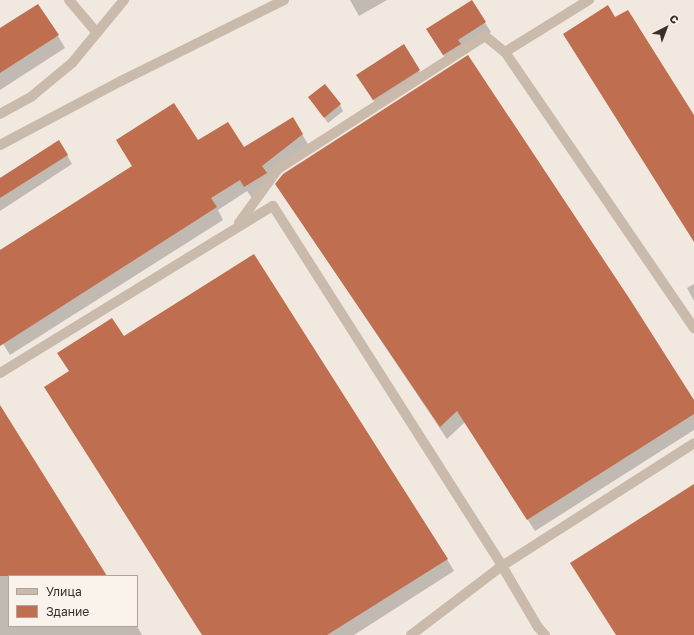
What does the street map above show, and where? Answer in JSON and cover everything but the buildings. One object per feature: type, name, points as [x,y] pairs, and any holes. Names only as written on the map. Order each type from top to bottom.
[{"type":"street","points":[[69,0],[97,33]]},
{"type":"street","points":[[0,114],[32,96],[72,63],[124,0]]},
{"type":"street","points":[[0,145],[121,81],[284,0]]},
{"type":"street","points":[[505,52],[589,0]]},
{"type":"street","points":[[236,228],[278,169],[485,36],[505,52],[694,328]]},
{"type":"street","points":[[0,373],[273,206],[502,566],[538,627],[545,635]]},
{"type":"street","points":[[411,635],[502,566],[694,443]]}]
